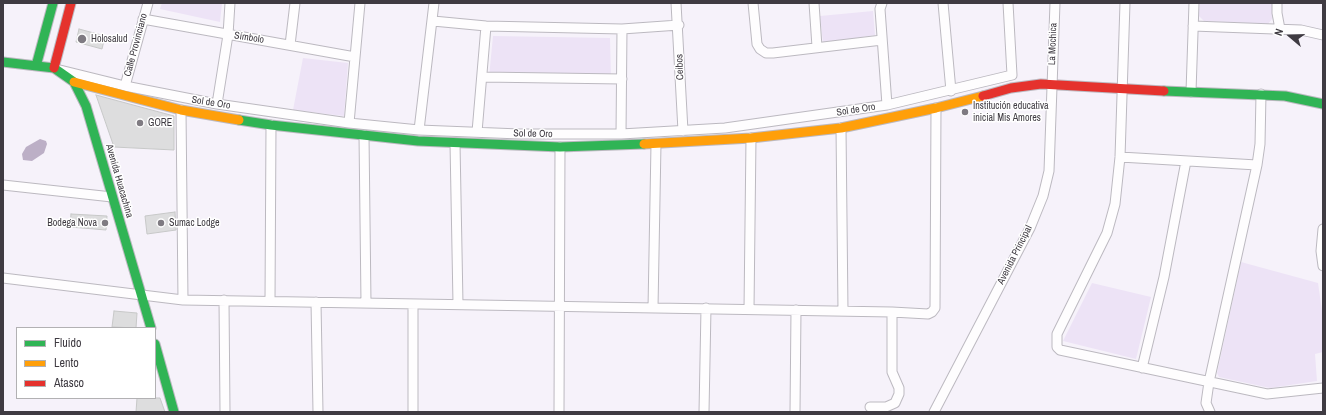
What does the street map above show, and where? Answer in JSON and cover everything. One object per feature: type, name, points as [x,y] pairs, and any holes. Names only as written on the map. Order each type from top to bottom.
[{"type":"street","points":[[36,66],[53,3]]},
{"type":"street","points":[[54,68],[71,3]]},
{"type":"street","name":"Calle Provinciano","points":[[125,86],[148,3]]},
{"type":"street","points":[[217,104],[228,35],[230,3]]},
{"type":"street","points":[[290,45],[295,3]]},
{"type":"street","points":[[349,123],[360,3]]},
{"type":"street","points":[[418,130],[433,21],[434,3]]},
{"type":"street","name":"Ceibos","points":[[676,3],[679,25],[683,131]]},
{"type":"street","points":[[753,3],[756,38],[760,49],[773,53],[882,40]]},
{"type":"street","points":[[814,3],[817,47]]},
{"type":"street","points":[[882,3],[880,9],[886,106]]},
{"type":"street","points":[[943,3],[951,91]]},
{"type":"street","name":"Sol de Oro","points":[[54,68],[125,86],[217,104],[349,123],[418,130],[621,134],[683,131],[758,125],[886,106],[1012,76],[1008,3]]},
{"type":"street","name":"La Mochica","points":[[1052,84],[1055,3]]},
{"type":"street","points":[[1125,3],[1121,89],[1120,157],[1117,192],[1109,227],[1057,334],[1056,341],[1060,350],[1267,394],[1323,388]]},
{"type":"street","points":[[1192,92],[1194,3]]},
{"type":"street","points":[[1278,3],[1277,13],[1280,29]]},
{"type":"street","name":"Símbolo","points":[[143,19],[355,57]]},
{"type":"street","points":[[433,21],[486,26],[622,29],[679,25]]},
{"type":"street","points":[[477,132],[486,26]]},
{"type":"street","points":[[1193,26],[1301,30],[1323,35]]},
{"type":"street","points":[[621,134],[622,29]]},
{"type":"street","name":"Avenida Huacachina","points":[[3,65],[54,68],[74,82],[86,106],[151,327]]},
{"type":"street","points":[[482,77],[622,79]]},
{"type":"street","points":[[74,82],[181,110],[271,125],[455,143],[560,146],[656,144],[751,138],[841,128],[936,108],[1026,85],[1052,84],[1121,89],[1261,94],[1285,96],[1323,104]]},
{"type":"street","name":"Avenida Principal","points":[[934,412],[1030,228],[1042,196],[1049,171],[1052,84]]},
{"type":"street","points":[[1210,412],[1206,403],[1209,382],[1257,165],[1260,136],[1261,94]]},
{"type":"street","points":[[3,278],[183,300],[706,308],[928,314],[935,308],[936,108]]},
{"type":"street","points":[[181,110],[183,300]]},
{"type":"street","points":[[270,301],[271,125]]},
{"type":"street","points":[[841,128],[843,311]]},
{"type":"street","points":[[364,135],[366,303]]},
{"type":"street","points":[[749,309],[751,138]]},
{"type":"street","points":[[455,143],[458,304]]},
{"type":"street","points":[[653,308],[656,144]]},
{"type":"street","points":[[558,412],[560,146]]},
{"type":"street","points":[[1120,157],[1257,165]]},
{"type":"street","points":[[1142,368],[1164,277],[1186,161]]},
{"type":"street","points":[[3,185],[112,197]]},
{"type":"street","points":[[1323,229],[1321,251],[1323,266]]},
{"type":"street","points":[[224,300],[225,412]]},
{"type":"street","points":[[316,302],[318,412]]},
{"type":"street","points":[[413,304],[413,412]]},
{"type":"street","points":[[704,412],[706,308]]},
{"type":"street","points":[[795,412],[796,310]]},
{"type":"street","points":[[870,407],[886,407],[895,403],[899,394],[899,388],[892,372],[892,312]]},
{"type":"street","points":[[156,348],[174,412]]},
{"type":"shaded area","points":[[162,3],[222,3],[220,22],[160,9]]},
{"type":"shaded area","points":[[1200,3],[1273,3],[1272,19],[1268,24],[1204,21],[1198,15]]},
{"type":"shaded area","points":[[873,11],[875,35],[823,43],[820,16]]},
{"type":"shaded area","points":[[493,36],[610,38],[611,79],[489,77]]},
{"type":"shaded area","points":[[303,58],[348,63],[344,116],[293,110]]},
{"type":"shaded area","points":[[40,139],[46,141],[47,144],[44,153],[32,161],[23,160],[22,154],[26,147]]},
{"type":"shaded area","points":[[1241,262],[1318,283],[1323,318],[1323,352],[1315,354],[1317,381],[1270,388],[1219,377],[1217,373]]},
{"type":"shaded area","points":[[1092,283],[1151,297],[1136,359],[1063,341]]},
{"type":"building","points":[[79,29],[105,36],[102,49],[76,42]]},
{"type":"building","name":"GORE","points":[[96,95],[174,116],[174,150],[114,147]]},
{"type":"building","name":"Sumac Lodge","points":[[175,212],[176,230],[147,234],[145,216]]},
{"type":"building","points":[[71,214],[107,216],[106,230],[70,227]]},
{"type":"building","points":[[114,311],[137,313],[136,327],[112,327]]},
{"type":"building","points":[[160,398],[165,412],[136,412],[137,399]]},
{"type":"traffic: fast","points":[[36,66],[53,3]]},
{"type":"traffic: fast","points":[[3,62],[54,68],[74,82],[86,106],[151,327]]},
{"type":"traffic: fast","points":[[1164,91],[1285,96],[1323,104]]},
{"type":"traffic: fast","points":[[239,120],[271,125],[418,141],[560,147],[644,144]]},
{"type":"traffic: fast","points":[[156,348],[174,412]]},
{"type":"traffic: slow","points":[[74,82],[181,110],[239,120]]},
{"type":"traffic: slow","points":[[644,144],[751,138],[841,128],[936,108],[983,96]]},
{"type":"traffic: jam","points":[[54,68],[71,3]]},
{"type":"traffic: jam","points":[[983,96],[1011,88],[1041,84],[1164,91]]},
{"type":"place","name":"Holosalud","points":[[82,39]]},
{"type":"place","name":"Institución educativa inicial Mis Amores","points":[[965,112]]},
{"type":"place","name":"GORE","points":[[140,123]]},
{"type":"place","name":"Bodega Nova","points":[[105,223]]},
{"type":"place","name":"Sumac Lodge","points":[[161,223]]}]
